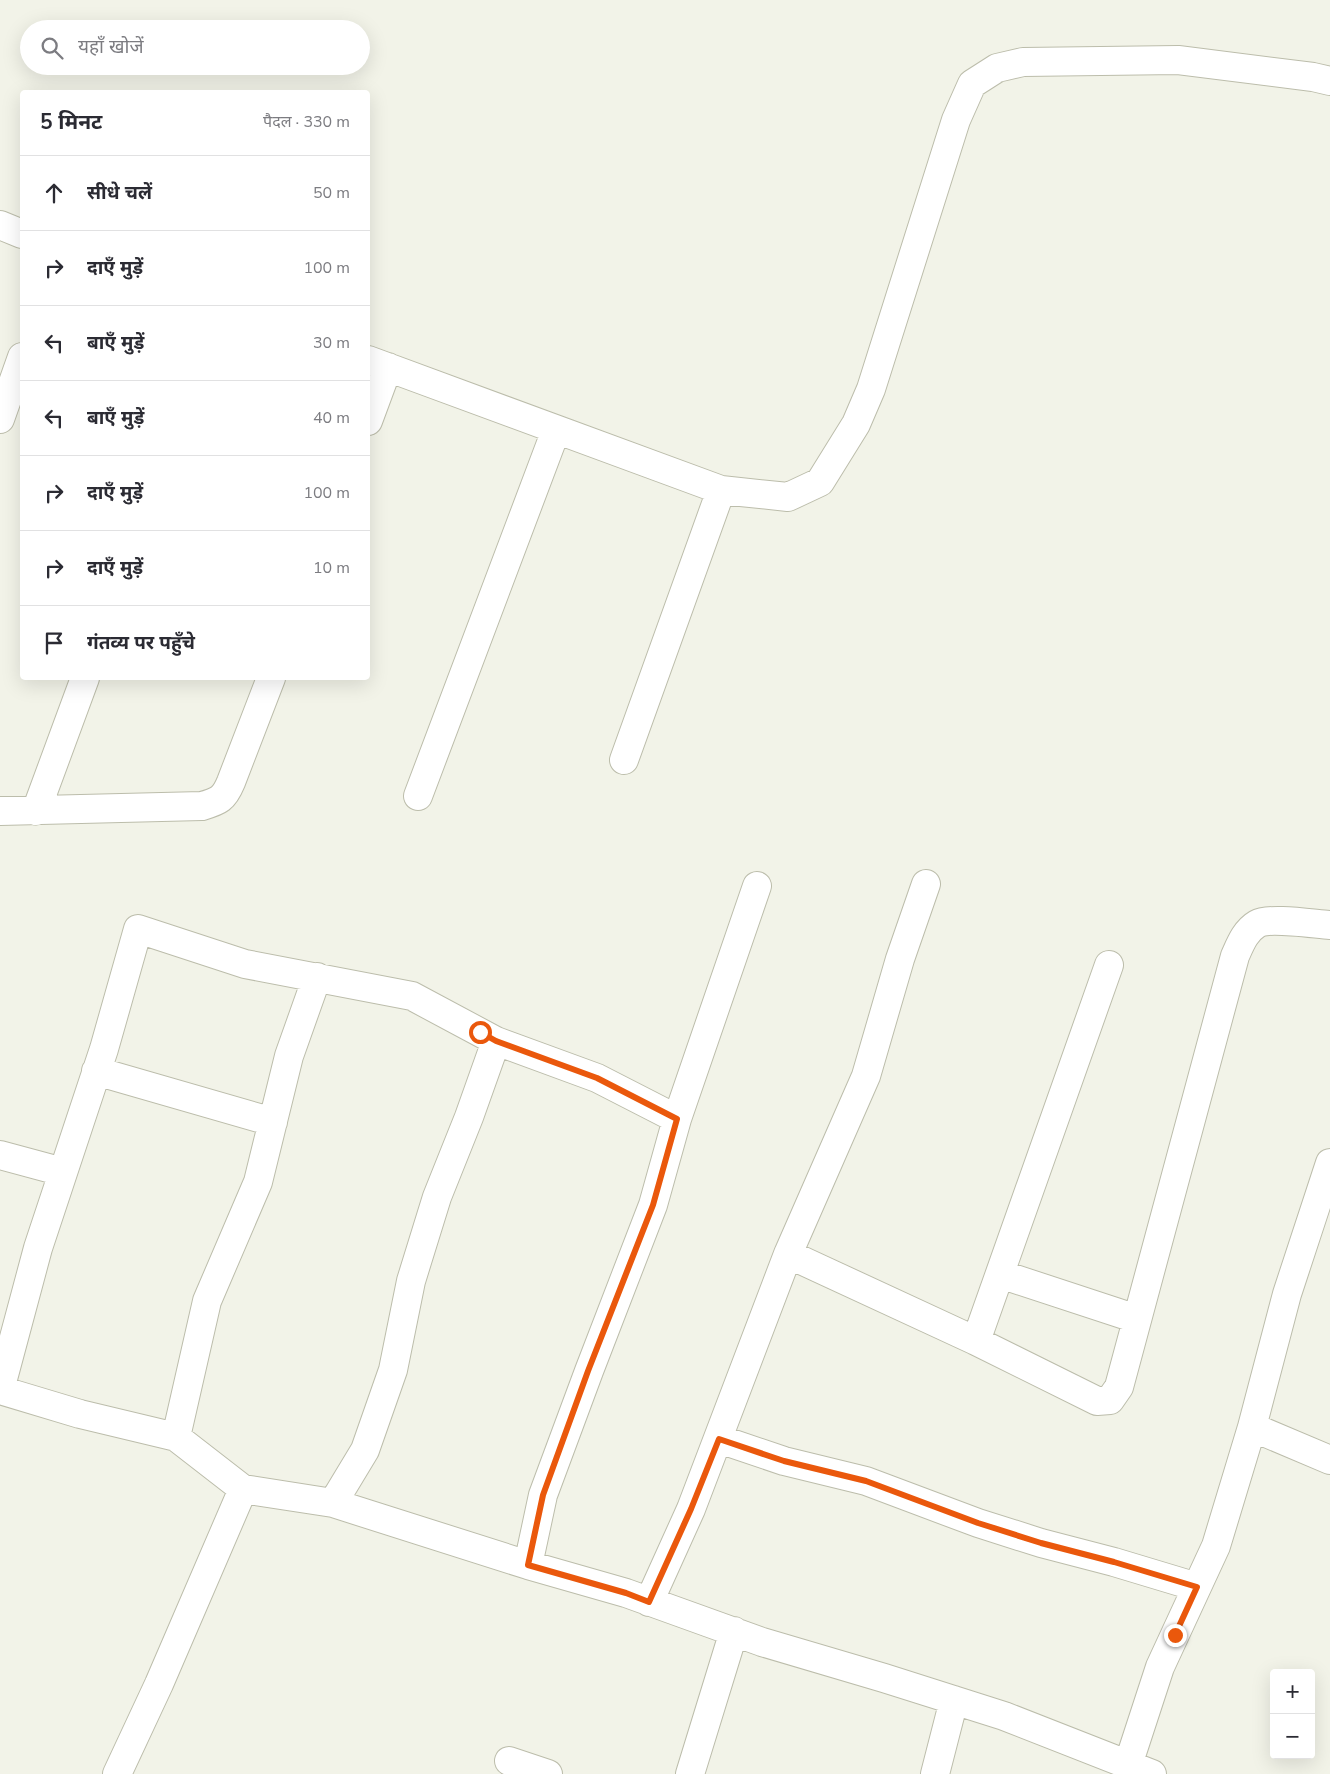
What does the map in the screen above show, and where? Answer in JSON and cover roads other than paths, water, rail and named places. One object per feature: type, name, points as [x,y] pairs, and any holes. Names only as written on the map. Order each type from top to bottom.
[{"type":"street","points":[[370,410],[378,364],[721,490],[788,496],[820,482],[856,424],[872,389],[956,120],[972,84],[996,68],[1023,62],[1178,60],[1313,76],[1330,81]]},
{"type":"street","points":[[0,225],[20,233]]},
{"type":"street","points":[[0,419],[20,363]]},
{"type":"street","points":[[418,796],[556,430]]},
{"type":"street","points":[[624,760],[721,490]]},
{"type":"street","points":[[36,811],[84,680]]},
{"type":"street","points":[[0,811],[202,806],[218,802],[232,782],[270,680]]},
{"type":"street","points":[[649,1602],[691,1509],[719,1439],[788,1254],[866,1076],[900,959],[926,884]]},
{"type":"street","points":[[528,1565],[543,1495],[588,1371],[653,1205],[677,1119],[757,886]]},
{"type":"street","points":[[788,1254],[976,1341],[1097,1401],[1110,1400],[1119,1387],[1235,956],[1244,937],[1257,924],[1272,921],[1330,926]]},
{"type":"street","points":[[677,1119],[597,1078],[496,1041],[412,996],[245,964],[138,930],[96,1071],[38,1248],[0,1390],[80,1414],[176,1437],[243,1489],[333,1504],[528,1565],[626,1593],[762,1642],[1004,1716],[1140,1770],[1160,1667],[1216,1546],[1252,1427],[1286,1294],[1330,1163]]},
{"type":"street","points":[[976,1341],[1109,965]]},
{"type":"street","points":[[176,1437],[207,1301],[258,1182],[289,1056],[317,977]]},
{"type":"street","points":[[333,1504],[365,1450],[393,1370],[411,1280],[434,1206],[496,1041]]},
{"type":"street","points":[[96,1071],[273,1122]]},
{"type":"street","points":[[0,1155],[63,1172]]},
{"type":"street","points":[[1000,1274],[1137,1319]]},
{"type":"street","points":[[1252,1427],[1330,1460]]},
{"type":"street","points":[[719,1439],[784,1461],[866,1481],[978,1523],[1041,1543],[1114,1562],[1197,1587]]},
{"type":"street","points":[[117,1774],[159,1684],[243,1489]]},
{"type":"street","points":[[690,1774],[734,1631]]},
{"type":"street","points":[[935,1774],[954,1700]]},
{"type":"street","points":[[509,1760],[548,1774]]}]
